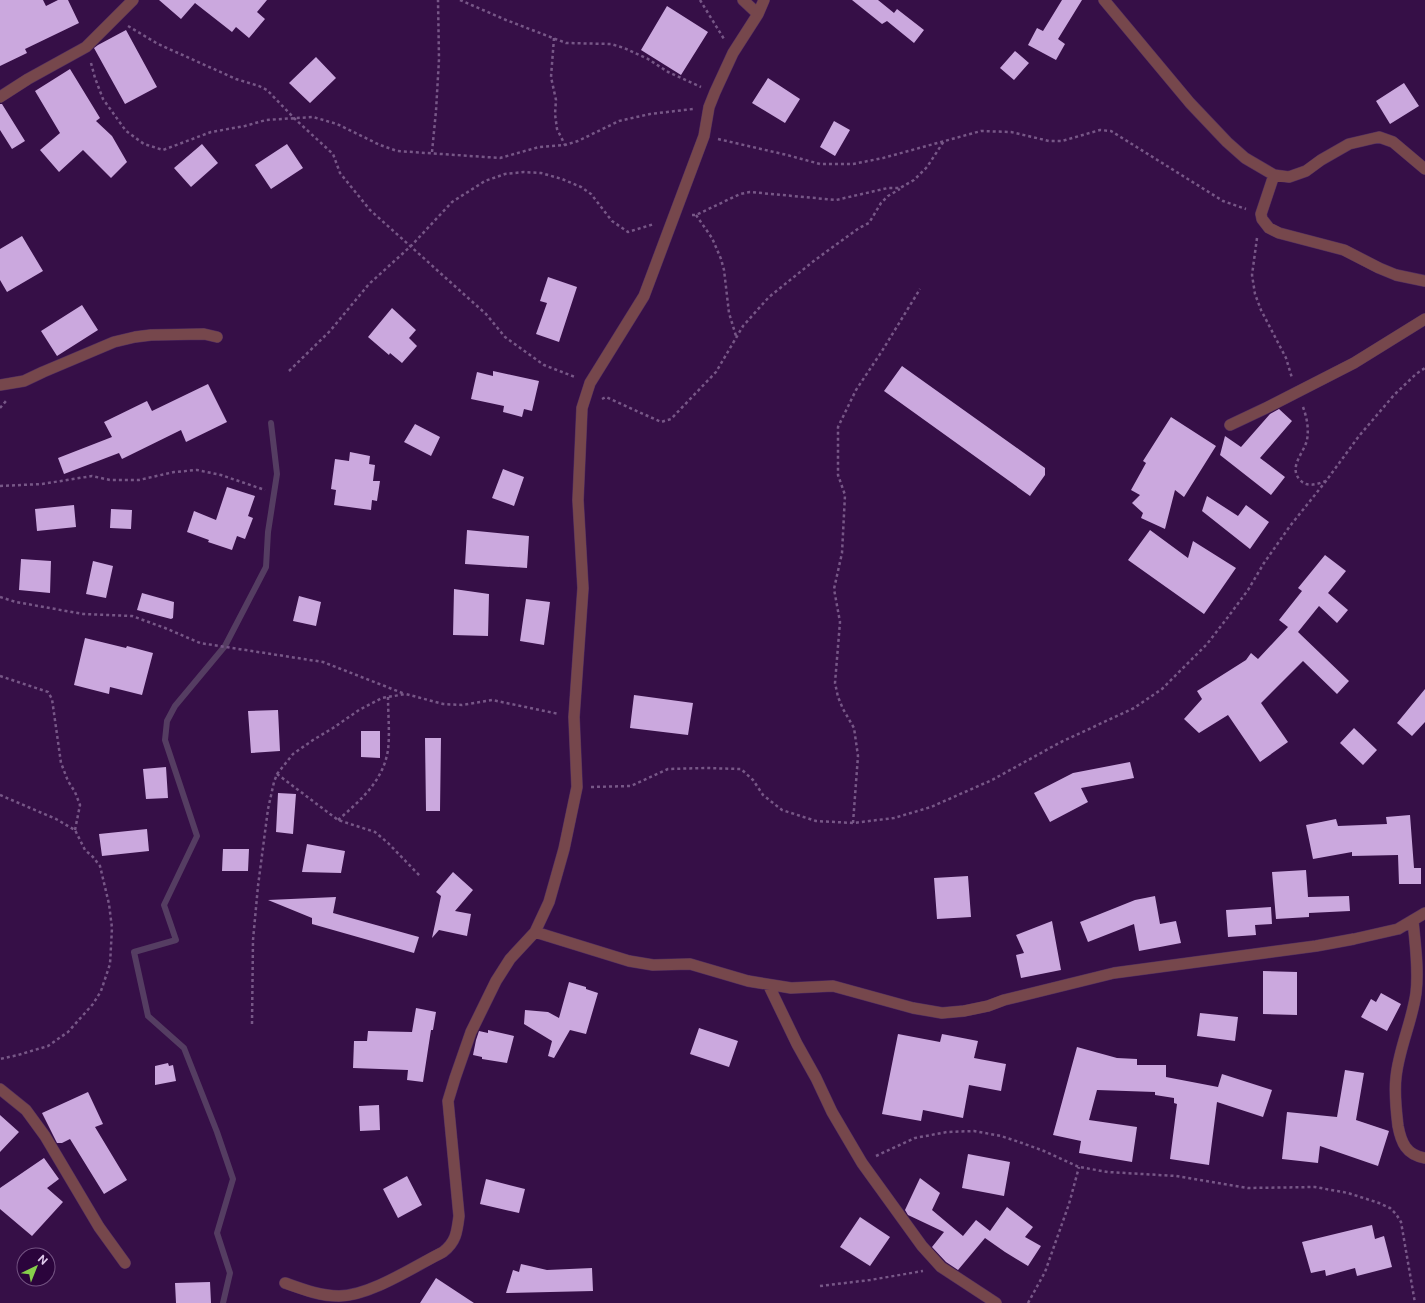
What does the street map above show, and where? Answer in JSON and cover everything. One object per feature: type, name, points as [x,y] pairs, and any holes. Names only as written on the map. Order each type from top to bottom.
[{"type":"street","points":[[0,97],[28,79],[86,47],[133,0]]},
{"type":"street","points":[[743,0],[758,14]]},
{"type":"street","points":[[285,1283],[312,1292],[339,1296],[368,1291],[443,1252],[451,1246],[458,1231],[459,1216],[448,1101],[471,1032],[496,981],[510,959],[535,932],[549,902],[564,849],[577,787],[574,717],[583,588],[578,500],[582,408],[590,383],[644,296],[704,136],[709,107],[715,92],[733,53],[758,14],[764,0]]},
{"type":"street","points":[[1104,0],[1190,103],[1227,142],[1245,158],[1274,175],[1289,177],[1306,171],[1349,144],[1379,137],[1393,142],[1425,169]]},
{"type":"street","points":[[1274,175],[1262,216],[1269,228],[1279,233],[1344,250],[1396,275],[1425,281]]},
{"type":"street","points":[[1230,425],[1354,362],[1425,319]]},
{"type":"street","points":[[0,384],[24,382],[43,372],[114,342],[135,337],[151,335],[204,334],[217,337]]},
{"type":"street","points":[[535,932],[629,961],[653,965],[690,964],[769,986],[791,988],[833,986],[913,1008],[942,1013],[964,1011],[988,1006],[1004,1000],[1114,973],[1354,940],[1398,928],[1425,913]]},
{"type":"street","points":[[1413,920],[1417,972],[1416,992],[1413,1011],[1396,1077],[1395,1105],[1400,1138],[1407,1149],[1420,1157],[1425,1158]]},
{"type":"street","points":[[769,986],[832,1112],[862,1163],[922,1246],[941,1267],[996,1303]]},
{"type":"street","points":[[0,1089],[26,1110],[45,1136],[99,1228],[125,1263]]},
{"type":"path","points":[[432,152],[439,59],[438,0]]},
{"type":"path","points":[[460,0],[506,20],[566,43],[611,44],[618,46],[648,59],[668,72],[715,92]]},
{"type":"path","points":[[700,0],[733,53]]},
{"type":"path","points":[[115,19],[158,44],[236,79],[267,90],[295,119],[333,154],[340,173],[370,210],[486,314],[505,337],[544,365],[590,383]]},
{"type":"path","points":[[554,38],[551,77],[556,100],[555,114],[558,129],[565,145]]},
{"type":"path","points":[[86,47],[95,78],[103,98],[126,131],[144,144],[163,150],[211,132],[245,126],[266,120],[313,117],[337,124],[380,145],[397,151],[432,152],[500,158],[539,147],[565,145],[578,141],[619,121],[656,113],[709,107]]},
{"type":"path","points":[[704,136],[788,154],[820,164],[853,164],[883,158],[981,131],[1011,132],[1049,141],[1062,141],[1100,130],[1111,131],[1223,201],[1262,216],[1252,275],[1255,294],[1261,310],[1286,358],[1296,392],[1306,418],[1308,430],[1306,442],[1295,468],[1296,475],[1306,484],[1314,485],[1326,481]]},
{"type":"path","points":[[582,408],[606,397],[661,422],[671,419],[716,372],[743,326],[769,297],[815,260],[859,228],[869,223],[881,203],[888,196],[914,180],[927,167],[944,141]]},
{"type":"path","points":[[289,370],[330,330],[369,284],[411,246],[452,202],[485,181],[505,174],[524,172],[541,173],[581,187],[591,194],[612,221],[628,232],[673,217],[696,215],[740,194],[750,192],[836,200],[888,188],[900,188]]},
{"type":"path","points":[[696,215],[712,238],[721,258],[724,270],[729,313],[736,337]]},
{"type":"path","points":[[853,823],[858,756],[854,728],[838,697],[835,683],[840,622],[834,589],[842,553],[845,495],[838,475],[838,427],[856,390],[920,289]]},
{"type":"path","points":[[577,787],[631,786],[668,769],[741,769],[753,780],[763,795],[782,810],[816,821],[853,823],[894,818],[931,807],[992,780],[1059,743],[1134,708],[1162,689],[1207,644],[1228,618],[1290,526],[1359,436],[1394,395],[1416,374],[1425,368]]},
{"type":"path","points":[[0,486],[42,484],[92,476],[110,480],[140,480],[174,472],[197,470],[221,474],[265,490]]},
{"type":"path","points":[[0,597],[16,602],[83,614],[132,616],[200,643],[323,662],[406,694],[443,704],[462,705],[492,700],[574,717]]},
{"type":"path","points":[[0,676],[48,692],[52,699],[61,763],[80,805],[75,830]]},
{"type":"path","points":[[252,1024],[253,940],[258,886],[268,809],[277,774],[293,754],[359,710],[382,698],[406,694]]},
{"type":"path","points":[[338,820],[362,799],[374,784],[383,769],[388,749],[388,697]]},
{"type":"path","points":[[277,774],[338,820],[375,832],[388,843],[420,876]]},
{"type":"path","points":[[0,795],[56,819],[75,830],[85,850],[100,866],[109,904],[112,951],[110,964],[101,991],[93,1004],[68,1032],[48,1046],[0,1059]]},
{"type":"path","points":[[862,1163],[915,1138],[948,1132],[974,1131],[1001,1136],[1028,1145],[1079,1167],[1108,1172],[1176,1176],[1248,1188],[1315,1187],[1348,1193],[1390,1208],[1401,1222],[1414,1303]]},
{"type":"path","points":[[1028,1303],[1045,1272],[1069,1204],[1079,1167]]},
{"type":"path","points":[[820,1286],[870,1280],[941,1267]]},
{"type":"building","points":[[0,0],[43,0],[46,6],[58,0],[68,0],[79,23],[25,49],[27,53],[0,66]]},
{"type":"building","points":[[159,0],[267,0],[257,12],[265,19],[249,38],[236,27],[232,32],[195,3],[181,19]]},
{"type":"building","points":[[852,0],[878,0],[894,13],[897,9],[924,30],[914,43],[887,21],[882,24]]},
{"type":"building","points":[[1062,0],[1082,0],[1058,39],[1065,44],[1056,60],[1028,45],[1037,28],[1043,31]]},
{"type":"building","points":[[667,6],[708,32],[681,75],[641,50]]},
{"type":"building","points":[[126,30],[157,87],[125,104],[94,48]]},
{"type":"building","points":[[1015,51],[1029,63],[1014,80],[1000,68]]},
{"type":"building","points":[[316,57],[336,78],[310,103],[289,83]]},
{"type":"building","points":[[70,69],[100,118],[96,121],[112,136],[127,162],[111,178],[83,150],[59,172],[40,150],[60,133],[35,91]]},
{"type":"building","points":[[768,78],[800,99],[785,123],[752,103]]},
{"type":"building","points":[[1404,83],[1419,106],[1390,124],[1376,101]]},
{"type":"building","points":[[0,104],[2,104],[25,141],[12,149],[0,130]]},
{"type":"building","points":[[834,121],[850,130],[835,156],[820,147]]},
{"type":"building","points":[[202,144],[218,163],[191,187],[174,168]]},
{"type":"building","points":[[287,144],[303,168],[271,189],[255,165]]},
{"type":"building","points":[[22,236],[43,271],[7,292],[0,280],[0,249]]},
{"type":"building","points":[[548,277],[577,287],[559,342],[536,334],[547,303],[540,301]]},
{"type":"building","points":[[82,305],[98,330],[57,356],[41,331]]},
{"type":"building","points":[[392,308],[416,330],[409,338],[417,346],[402,363],[390,353],[389,355],[368,337]]},
{"type":"building","points":[[902,366],[1045,468],[1045,475],[1030,496],[884,391]]},
{"type":"building","points":[[493,371],[539,381],[532,411],[524,409],[522,417],[503,412],[504,406],[471,399],[477,372],[493,376]]},
{"type":"building","points":[[208,384],[227,422],[186,442],[181,430],[122,459],[119,453],[64,474],[58,458],[112,437],[104,422],[147,401],[152,411]]},
{"type":"building","points":[[1279,409],[1292,421],[1260,458],[1285,477],[1271,495],[1220,455],[1225,436],[1241,447],[1270,414]]},
{"type":"building","points":[[1171,417],[1216,446],[1184,497],[1175,490],[1165,529],[1141,518],[1143,513],[1132,503],[1140,495],[1131,490],[1146,463],[1143,461]]},
{"type":"building","points":[[415,424],[440,437],[431,456],[404,442]]},
{"type":"building","points":[[350,452],[370,456],[369,464],[375,465],[373,481],[380,481],[377,501],[372,500],[371,510],[334,505],[336,490],[331,489],[335,459],[349,461]]},
{"type":"building","points":[[503,469],[524,477],[514,506],[492,498]]},
{"type":"building","points":[[227,487],[255,496],[248,516],[253,518],[245,539],[237,536],[232,550],[208,542],[209,540],[187,532],[194,511],[216,520]]},
{"type":"building","points":[[1207,496],[1238,516],[1246,505],[1269,522],[1250,549],[1202,511]]},
{"type":"building","points":[[74,505],[76,527],[37,531],[35,509]]},
{"type":"building","points":[[111,509],[132,510],[131,529],[110,528]]},
{"type":"building","points":[[467,530],[529,536],[527,568],[465,564]]},
{"type":"building","points":[[1150,530],[1188,558],[1193,541],[1236,568],[1204,614],[1128,560]]},
{"type":"building","points":[[1325,555],[1346,571],[1328,593],[1348,610],[1337,623],[1319,606],[1298,632],[1349,681],[1337,694],[1303,661],[1261,703],[1288,742],[1260,762],[1228,715],[1199,733],[1184,719],[1202,699],[1197,691],[1246,660],[1251,653],[1258,659],[1288,627],[1279,620],[1302,591],[1298,588]]},
{"type":"building","points":[[21,559],[51,561],[50,593],[19,590]]},
{"type":"building","points":[[93,561],[113,566],[106,598],[86,594]]},
{"type":"building","points":[[454,589],[489,594],[488,636],[453,635]]},
{"type":"building","points":[[142,593],[174,602],[173,618],[171,619],[137,610]]},
{"type":"building","points":[[299,596],[321,602],[316,626],[293,621]]},
{"type":"building","points":[[526,599],[550,602],[544,645],[520,641]]},
{"type":"building","points":[[85,638],[126,648],[127,646],[153,653],[142,695],[110,687],[109,694],[74,685]]},
{"type":"building","points":[[1425,689],[1425,722],[1412,736],[1397,723]]},
{"type":"building","points":[[634,695],[693,703],[688,735],[630,728]]},
{"type":"building","points":[[278,710],[280,751],[251,753],[248,711]]},
{"type":"building","points":[[1354,728],[1377,750],[1363,765],[1340,743]]},
{"type":"building","points":[[361,731],[380,731],[380,758],[361,757]]},
{"type":"building","points":[[425,738],[441,738],[440,811],[426,811]]},
{"type":"building","points":[[1130,762],[1134,778],[1081,788],[1088,802],[1050,822],[1034,793],[1073,773]]},
{"type":"building","points":[[166,767],[168,798],[146,799],[143,769]]},
{"type":"building","points":[[278,793],[296,794],[293,834],[276,832]]},
{"type":"building","points":[[1410,815],[1414,868],[1421,868],[1421,884],[1399,884],[1398,855],[1352,856],[1352,852],[1313,859],[1306,825],[1336,819],[1338,826],[1387,824],[1386,817]]},
{"type":"building","points":[[147,829],[149,851],[102,856],[99,834]]},
{"type":"building","points":[[307,844],[345,851],[341,873],[302,872]]},
{"type":"building","points":[[223,849],[249,849],[248,871],[222,871]]},
{"type":"building","points":[[1306,870],[1308,897],[1349,896],[1350,911],[1309,913],[1309,917],[1276,919],[1272,872]]},
{"type":"building","points":[[453,872],[473,890],[455,911],[471,914],[467,936],[439,930],[432,938],[441,896],[436,892]]},
{"type":"building","points":[[968,876],[971,917],[937,919],[934,878]]},
{"type":"building","points":[[1155,896],[1160,924],[1176,921],[1181,943],[1139,951],[1134,924],[1088,942],[1080,922],[1135,900]]},
{"type":"building","points":[[336,897],[333,913],[419,937],[414,953],[312,924],[312,918],[268,900]]},
{"type":"building","points":[[1271,907],[1272,924],[1255,925],[1256,935],[1228,937],[1226,910]]},
{"type":"building","points":[[1052,921],[1061,970],[1021,978],[1016,955],[1024,953],[1016,935]]},
{"type":"building","points":[[1263,971],[1297,972],[1297,1015],[1263,1014]]},
{"type":"building","points":[[569,982],[586,987],[586,989],[598,993],[586,1034],[570,1030],[554,1058],[548,1056],[552,1041],[524,1024],[525,1010],[548,1012],[559,1018]]},
{"type":"building","points":[[1381,993],[1401,1004],[1387,1031],[1361,1017],[1371,999],[1376,1002]]},
{"type":"building","points":[[416,1008],[436,1012],[433,1030],[431,1030],[423,1082],[407,1080],[408,1070],[353,1068],[354,1041],[367,1041],[368,1031],[412,1032]]},
{"type":"building","points":[[1200,1013],[1238,1017],[1235,1041],[1197,1036]]},
{"type":"building","points":[[699,1028],[738,1041],[729,1067],[690,1054]]},
{"type":"building","points":[[488,1030],[514,1036],[507,1063],[482,1059],[482,1057],[473,1055],[479,1031],[488,1033]]},
{"type":"building","points":[[898,1034],[940,1042],[942,1034],[978,1041],[974,1058],[1006,1064],[1001,1091],[969,1085],[963,1118],[923,1110],[921,1121],[882,1114]]},
{"type":"building","points":[[1077,1047],[1117,1058],[1137,1059],[1137,1065],[1166,1065],[1166,1077],[1218,1087],[1222,1074],[1272,1090],[1263,1117],[1217,1102],[1209,1165],[1170,1159],[1177,1104],[1174,1103],[1174,1098],[1155,1095],[1155,1092],[1097,1090],[1089,1120],[1137,1127],[1132,1162],[1079,1153],[1081,1141],[1053,1135]]},
{"type":"building","points":[[168,1063],[169,1066],[173,1065],[176,1081],[155,1085],[155,1066]]},
{"type":"building","points":[[1345,1070],[1364,1073],[1356,1120],[1389,1131],[1378,1166],[1320,1146],[1318,1163],[1282,1159],[1287,1112],[1337,1117]]},
{"type":"building","points":[[88,1092],[103,1124],[95,1127],[127,1180],[104,1194],[70,1139],[62,1143],[57,1143],[42,1113]]},
{"type":"building","points":[[379,1105],[380,1130],[360,1131],[359,1106]]},
{"type":"building","points":[[0,1115],[19,1132],[0,1152]]},
{"type":"building","points":[[968,1154],[1010,1162],[1004,1196],[962,1188]]},
{"type":"building","points":[[44,1158],[59,1179],[47,1188],[63,1202],[32,1236],[0,1209],[0,1188]]},
{"type":"building","points":[[407,1176],[422,1205],[398,1218],[383,1189]]},
{"type":"building","points":[[920,1178],[940,1193],[932,1210],[963,1236],[976,1220],[990,1231],[1007,1207],[1033,1227],[1025,1237],[1041,1246],[1028,1266],[985,1238],[958,1270],[946,1262],[932,1247],[944,1232],[908,1215],[905,1210]]},
{"type":"building","points":[[486,1179],[525,1189],[519,1213],[480,1204]]},
{"type":"building","points":[[860,1217],[890,1237],[870,1266],[840,1247]]},
{"type":"building","points":[[1372,1225],[1375,1239],[1384,1236],[1392,1267],[1357,1276],[1355,1268],[1326,1276],[1325,1270],[1311,1273],[1302,1242]]},
{"type":"building","points":[[521,1264],[547,1270],[592,1268],[593,1291],[506,1293],[513,1270],[519,1272]]},
{"type":"building","points":[[436,1278],[474,1303],[420,1303]]},
{"type":"building","points":[[210,1282],[211,1303],[176,1303],[175,1283]]},
{"type":"waterway","points":[[223,1303],[230,1273],[217,1233],[233,1179],[217,1132],[184,1048],[148,1016],[134,952],[176,940],[164,905],[197,836],[165,740],[167,721],[175,706],[225,646],[266,567],[268,532],[277,474],[271,423]]}]
